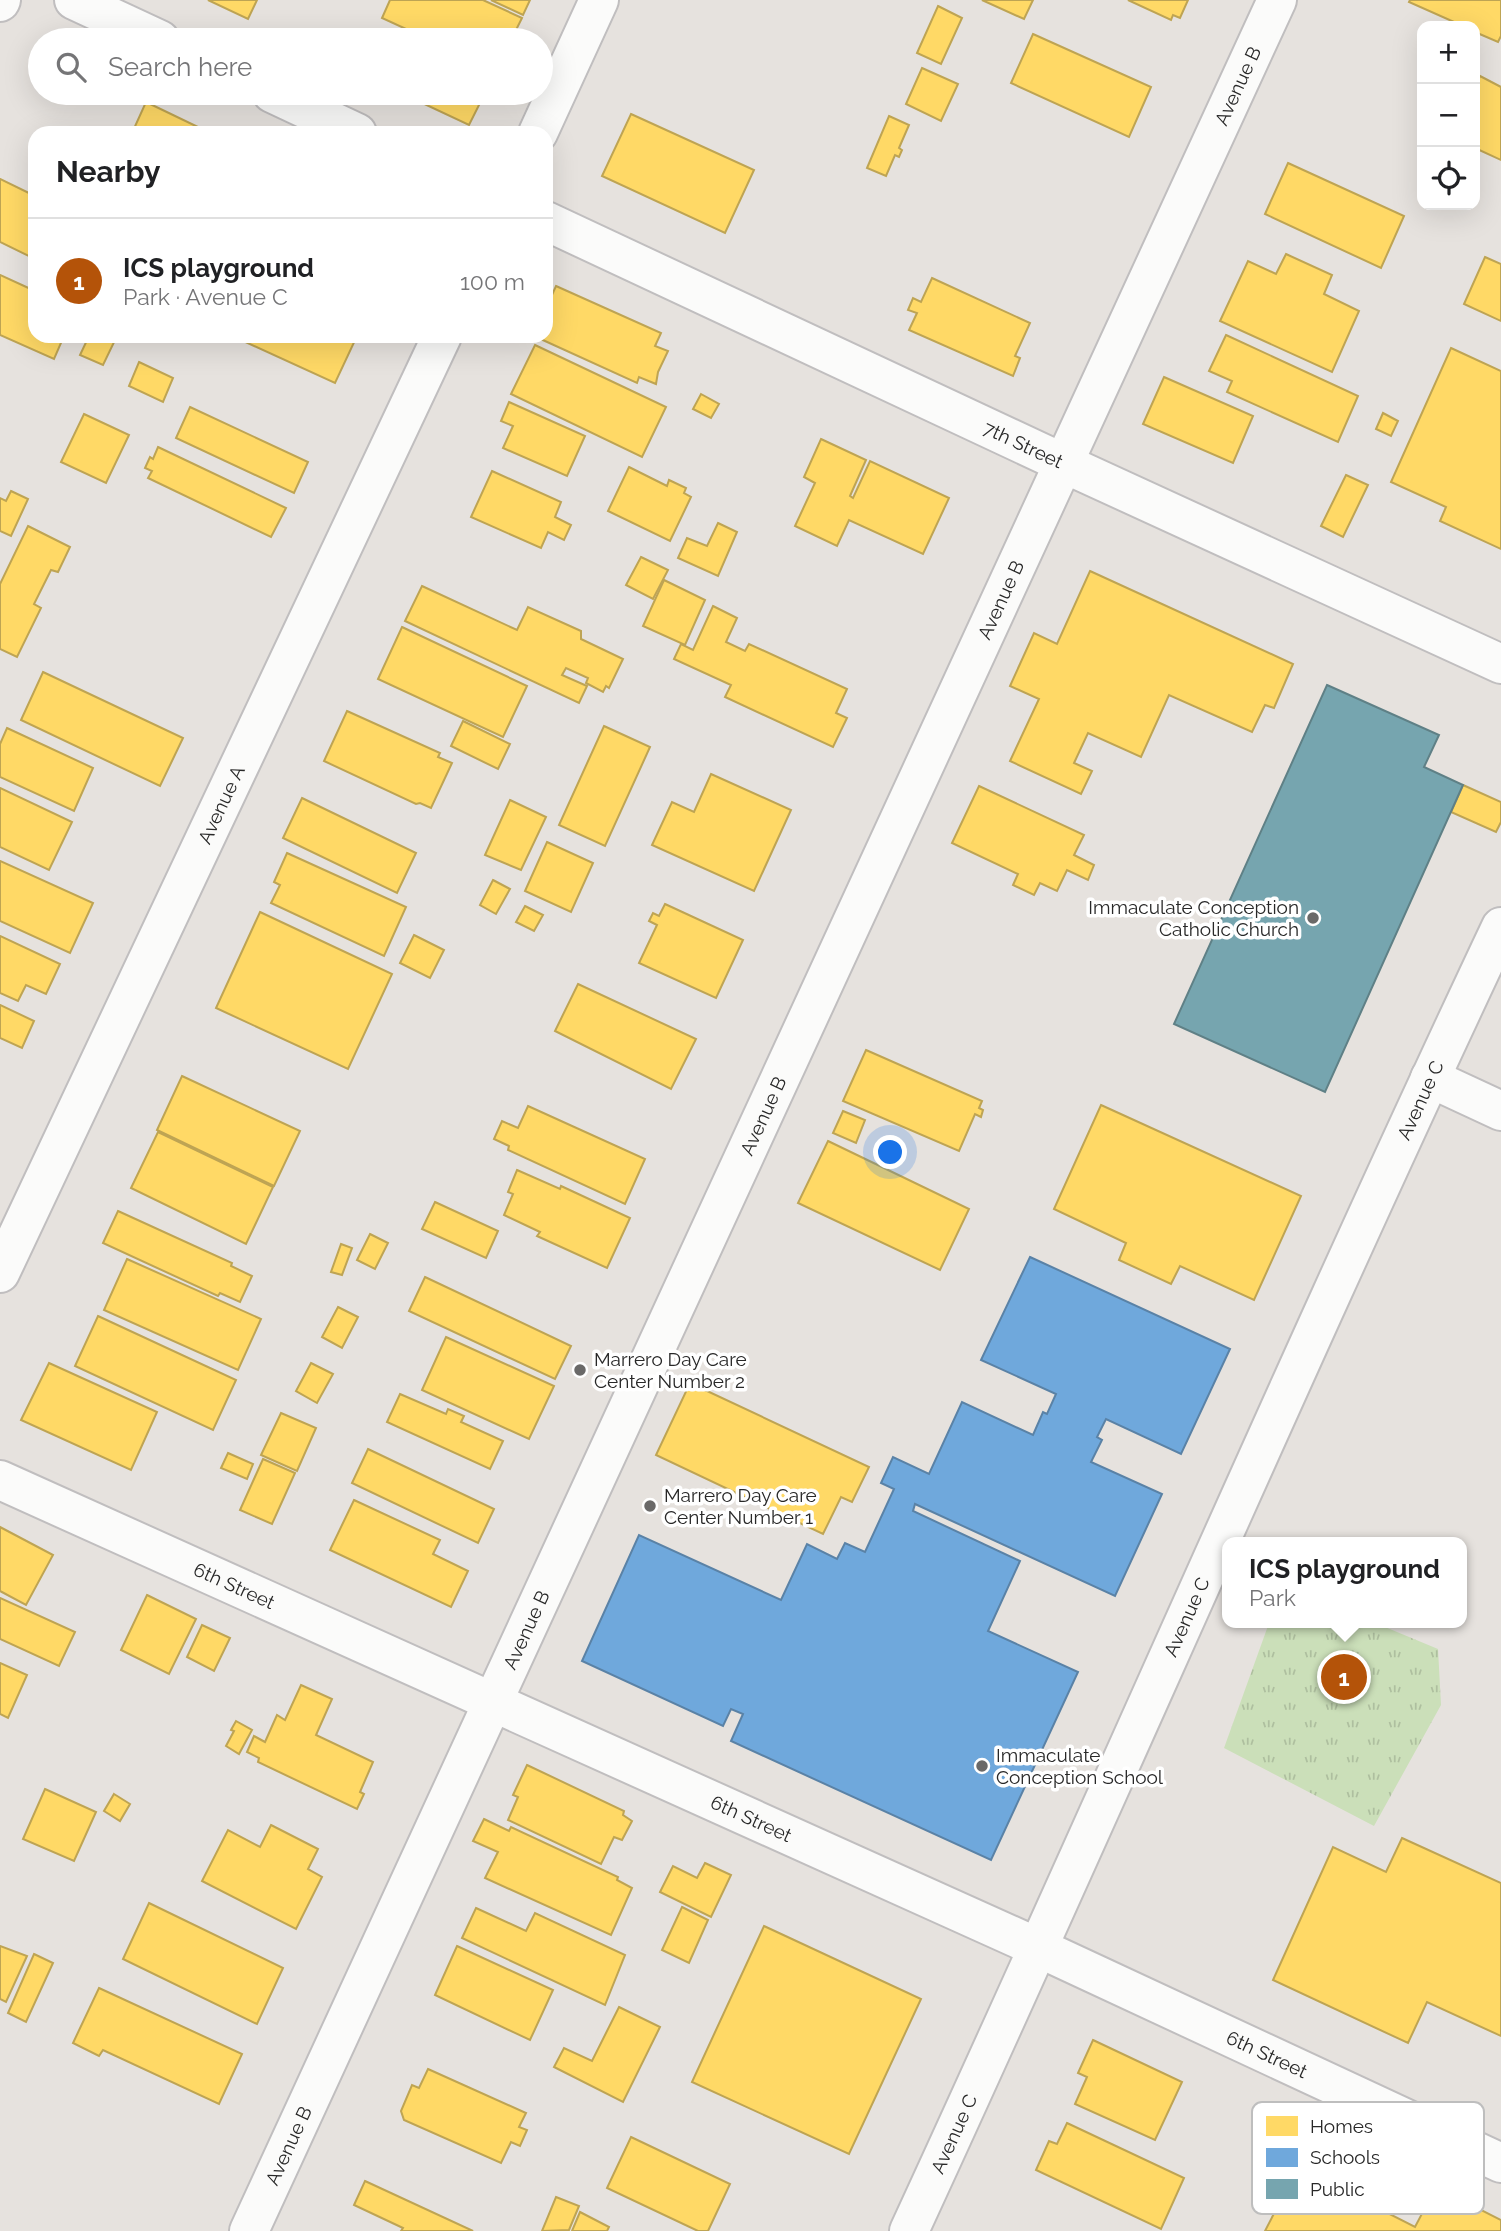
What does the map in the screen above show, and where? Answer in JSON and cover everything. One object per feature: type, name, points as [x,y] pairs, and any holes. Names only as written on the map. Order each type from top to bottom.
[{"type":"street","points":[[74,0],[134,28]]},
{"type":"street","points":[[553,100],[599,0]]},
{"type":"street","name":"Avenue B","points":[[249,2231],[1277,0]]},
{"type":"street","points":[[298,105],[342,126]]},
{"type":"street","points":[[541,126],[551,105]]},
{"type":"street","name":"7th Street","points":[[553,224],[1501,664]]},
{"type":"street","name":"Avenue A","points":[[0,1273],[439,343]]},
{"type":"street","name":"Avenue C","points":[[1224,1537],[1430,1078],[1501,928]]},
{"type":"street","points":[[1430,1078],[1501,1111]]},
{"type":"street","name":"6th Street","points":[[0,1480],[1039,1948],[1370,2102]]},
{"type":"street","name":"Avenue C","points":[[909,2231],[1222,1541]]},
{"type":"street","name":"6th Street","points":[[1484,2155],[1501,2163]]},
{"type":"green space","points":[[1267,1628],[1387,1628],[1438,1649],[1441,1705],[1374,1826],[1224,1748]]},
{"type":"building: Homes","points":[[208,0],[257,0],[248,19]]},
{"type":"building: Homes","points":[[390,0],[483,0],[522,18],[517,28],[404,28],[382,18]]},
{"type":"building: Homes","points":[[491,0],[530,0],[523,15]]},
{"type":"building: Homes","points":[[982,0],[1033,0],[1024,19]]},
{"type":"building: Homes","points":[[1128,0],[1188,0],[1180,18],[1173,15],[1171,20]]},
{"type":"building: Homes","points":[[1501,0],[1501,36],[1498,42],[1480,34],[1480,21],[1452,21],[1409,2]]},
{"type":"building: Homes","points":[[938,6],[962,18],[941,64],[917,53]]},
{"type":"building: Homes","points":[[1033,34],[1151,87],[1129,137],[1011,83]]},
{"type":"building: Homes","points":[[922,68],[958,84],[941,121],[906,104]]},
{"type":"building: Homes","points":[[1480,76],[1501,87],[1501,160],[1480,150]]},
{"type":"building: Homes","points":[[145,105],[152,105],[196,126],[135,126]]},
{"type":"building: Homes","points":[[426,105],[479,105],[469,125]]},
{"type":"building: Homes","points":[[631,114],[754,170],[725,233],[602,176]]},
{"type":"building: Homes","points":[[889,116],[909,125],[899,148],[902,150],[899,157],[895,155],[886,176],[867,168]]},
{"type":"building: Homes","points":[[1288,163],[1404,216],[1381,268],[1265,214]]},
{"type":"building: Homes","points":[[0,179],[28,193],[28,256],[0,242]]},
{"type":"building: Homes","points":[[1286,254],[1332,275],[1324,294],[1359,311],[1332,372],[1220,321],[1248,261],[1276,274]]},
{"type":"building: Homes","points":[[1485,257],[1501,264],[1501,321],[1464,304]]},
{"type":"building: Homes","points":[[0,275],[28,288],[28,343],[61,343],[54,359],[0,335]]},
{"type":"building: Homes","points":[[932,278],[1030,323],[1015,356],[1020,358],[1013,376],[909,330],[917,313],[908,310],[913,298],[921,302]]},
{"type":"building: Homes","points":[[556,286],[661,333],[655,346],[668,351],[658,372],[656,384],[639,377],[637,383],[549,343],[553,343],[553,293]]},
{"type":"building: Homes","points":[[1226,335],[1358,396],[1338,442],[1227,392],[1232,381],[1209,371]]},
{"type":"building: Homes","points":[[86,343],[114,343],[103,365],[80,355]]},
{"type":"building: Homes","points":[[248,343],[354,343],[335,383]]},
{"type":"building: Homes","points":[[535,345],[666,407],[642,457],[511,394]]},
{"type":"building: Homes","points":[[1451,348],[1501,371],[1501,549],[1440,521],[1446,507],[1391,482]]},
{"type":"building: Homes","points":[[139,362],[173,378],[163,402],[129,386]]},
{"type":"building: Homes","points":[[1164,377],[1253,416],[1233,463],[1143,424]]},
{"type":"building: Homes","points":[[701,394],[719,404],[711,418],[693,409]]},
{"type":"building: Homes","points":[[509,402],[585,436],[567,476],[503,448],[513,426],[501,421]]},
{"type":"building: Homes","points":[[190,407],[308,462],[294,493],[176,438]]},
{"type":"building: Homes","points":[[1383,413],[1398,421],[1391,436],[1376,429]]},
{"type":"building: Homes","points":[[84,414],[129,435],[106,483],[61,462]]},
{"type":"building: Homes","points":[[821,439],[866,460],[850,496],[853,498],[870,461],[949,498],[923,554],[849,520],[837,546],[795,526],[815,483],[804,477]]},
{"type":"building: Homes","points":[[158,447],[286,508],[271,537],[148,478],[152,471],[145,468]]},
{"type":"building: Homes","points":[[629,467],[667,486],[669,480],[686,488],[684,493],[691,497],[670,541],[608,511]]},
{"type":"building: Homes","points":[[492,471],[561,502],[555,517],[571,525],[564,540],[548,532],[541,548],[471,517]]},
{"type":"building: Homes","points":[[1346,475],[1368,485],[1343,537],[1321,526]]},
{"type":"building: Homes","points":[[11,491],[28,499],[11,536],[0,531],[0,498],[6,501]]},
{"type":"building: Homes","points":[[718,523],[737,532],[718,576],[678,558],[687,538],[707,546]]},
{"type":"building: Homes","points":[[28,526],[70,547],[58,572],[51,570],[34,604],[41,608],[17,657],[0,649],[0,584]]},
{"type":"building: Homes","points":[[641,557],[668,570],[653,599],[626,585]]},
{"type":"building: Homes","points":[[1090,571],[1293,664],[1274,708],[1265,705],[1252,732],[1169,695],[1141,757],[1088,733],[1074,763],[1092,771],[1081,794],[1010,761],[1039,699],[1010,686],[1034,633],[1057,644]]},
{"type":"building: Homes","points":[[664,580],[705,600],[685,645],[643,626]]},
{"type":"building: Homes","points":[[422,586],[517,630],[528,607],[581,631],[581,639],[623,659],[609,688],[606,686],[603,692],[586,683],[588,678],[566,668],[562,675],[587,686],[579,703],[405,621]]},
{"type":"building: Homes","points":[[713,606],[737,618],[726,642],[745,651],[749,644],[847,689],[836,713],[847,718],[833,747],[725,697],[731,685],[674,659],[681,644],[693,650]]},
{"type":"building: Homes","points":[[402,627],[527,686],[503,737],[378,679]]},
{"type":"building: Homes","points":[[43,672],[183,738],[160,786],[21,720]]},
{"type":"building: Homes","points":[[347,711],[440,753],[438,757],[452,763],[431,808],[416,804],[324,761]]},
{"type":"building: Homes","points":[[463,721],[510,744],[498,769],[451,746]]},
{"type":"building: Homes","points":[[604,726],[650,747],[605,846],[559,825]]},
{"type":"building: Homes","points":[[7,728],[93,768],[74,811],[0,777],[0,744]]},
{"type":"building: Homes","points":[[711,774],[791,810],[754,891],[652,845],[672,802],[694,812]]},
{"type":"building: Homes","points":[[1463,785],[1501,802],[1501,822],[1496,832],[1451,812]]},
{"type":"building: Homes","points":[[979,786],[1084,835],[1074,855],[1094,865],[1088,880],[1067,870],[1057,891],[1040,883],[1034,895],[1013,885],[1018,874],[952,843]]},
{"type":"building: Homes","points":[[0,788],[72,822],[49,870],[0,847]]},
{"type":"building: Homes","points":[[302,798],[416,853],[397,893],[283,838]]},
{"type":"building: Homes","points":[[510,800],[546,817],[521,870],[485,855]]},
{"type":"building: Homes","points":[[547,842],[593,863],[571,912],[525,891]]},
{"type":"building: Homes","points":[[287,853],[406,907],[384,956],[271,903],[280,885],[274,882]]},
{"type":"building: Homes","points":[[0,861],[93,903],[70,953],[0,921]]},
{"type":"building: Homes","points":[[493,880],[510,889],[496,914],[480,905]]},
{"type":"building: Homes","points":[[665,904],[743,940],[716,998],[639,963],[657,925],[649,921],[653,913],[659,916]]},
{"type":"building: Homes","points":[[525,906],[543,915],[534,931],[516,922]]},
{"type":"building: Homes","points":[[260,912],[392,974],[348,1069],[216,1008]]},
{"type":"building: Homes","points":[[414,935],[444,950],[430,978],[400,963]]},
{"type":"building: Homes","points":[[0,936],[60,964],[46,994],[26,985],[18,1001],[0,993]]},
{"type":"building: Homes","points":[[578,984],[696,1039],[671,1089],[555,1031]]},
{"type":"building: Homes","points":[[0,1005],[34,1021],[22,1048],[0,1038]]},
{"type":"building: Homes","points":[[866,1050],[982,1101],[979,1108],[983,1110],[981,1117],[975,1114],[959,1151],[843,1101]]},
{"type":"building: Homes","points":[[182,1076],[300,1131],[274,1186],[157,1130]]},
{"type":"building: Homes","points":[[1101,1105],[1301,1196],[1254,1300],[1180,1266],[1171,1284],[1119,1260],[1126,1243],[1054,1209]]},
{"type":"building: Homes","points":[[528,1106],[645,1159],[625,1204],[508,1150],[509,1146],[494,1139],[502,1121],[518,1128]]},
{"type":"building: Homes","points":[[843,1111],[865,1120],[856,1143],[833,1133]]},
{"type":"building: Homes","points":[[158,1132],[273,1187],[246,1244],[131,1188]]},
{"type":"building: Homes","points":[[828,1141],[969,1209],[940,1270],[798,1203]]},
{"type":"building: Homes","points":[[517,1170],[560,1189],[561,1186],[630,1218],[607,1268],[537,1236],[540,1232],[504,1215],[513,1194],[508,1192]]},
{"type":"building: Homes","points":[[435,1202],[498,1231],[486,1258],[422,1229]]},
{"type":"building: Homes","points":[[118,1211],[232,1263],[231,1266],[252,1276],[240,1302],[220,1293],[218,1296],[103,1243]]},
{"type":"building: Homes","points":[[370,1234],[388,1243],[375,1269],[357,1260]]},
{"type":"building: Homes","points":[[341,1244],[352,1248],[342,1275],[331,1272]]},
{"type":"building: Homes","points":[[127,1259],[261,1319],[238,1370],[104,1310]]},
{"type":"building: Homes","points":[[425,1277],[571,1346],[555,1379],[409,1311]]},
{"type":"building: Homes","points":[[338,1307],[358,1317],[342,1348],[322,1337]]},
{"type":"building: Homes","points":[[98,1316],[236,1380],[213,1430],[75,1366]]},
{"type":"building: Homes","points":[[446,1337],[554,1386],[529,1439],[422,1390]]},
{"type":"building: Homes","points":[[49,1363],[157,1412],[131,1470],[21,1420]]},
{"type":"building: Homes","points":[[311,1363],[333,1374],[317,1403],[296,1391]]},
{"type":"building: Homes","points":[[690,1383],[869,1467],[852,1502],[841,1497],[823,1534],[656,1455]]},
{"type":"building: Homes","points":[[400,1394],[446,1414],[448,1409],[464,1416],[461,1422],[503,1441],[490,1469],[387,1422]]},
{"type":"building: Homes","points":[[281,1413],[316,1428],[297,1471],[261,1455]]},
{"type":"building: Homes","points":[[368,1449],[494,1509],[478,1543],[352,1483]]},
{"type":"building: Homes","points":[[228,1453],[253,1464],[247,1479],[221,1468]]},
{"type":"building: Homes","points":[[263,1459],[295,1473],[272,1524],[240,1510]]},
{"type":"building: Homes","points":[[354,1500],[440,1540],[433,1554],[468,1571],[451,1607],[330,1550]]},
{"type":"building: Homes","points":[[0,1527],[53,1555],[26,1605],[0,1591]]},
{"type":"building: Homes","points":[[147,1595],[196,1619],[169,1674],[121,1650]]},
{"type":"building: Homes","points":[[0,1598],[75,1632],[59,1666],[0,1639]]},
{"type":"building: Homes","points":[[202,1625],[230,1638],[214,1671],[187,1657]]},
{"type":"building: Homes","points":[[0,1663],[27,1675],[8,1718],[0,1714]]},
{"type":"building: Homes","points":[[301,1685],[332,1699],[316,1735],[373,1762],[360,1792],[364,1794],[357,1809],[258,1762],[259,1758],[247,1752],[254,1736],[265,1742],[277,1715],[285,1720]]},
{"type":"building: Homes","points":[[236,1721],[252,1730],[239,1754],[226,1746]]},
{"type":"building: Homes","points":[[527,1765],[624,1811],[623,1815],[632,1821],[622,1840],[614,1837],[601,1864],[508,1820],[518,1797],[513,1795]]},
{"type":"building: Homes","points":[[45,1789],[96,1812],[74,1861],[23,1839]]},
{"type":"building: Homes","points":[[114,1794],[130,1804],[120,1821],[104,1811]]},
{"type":"building: Homes","points":[[484,1819],[509,1831],[511,1827],[618,1877],[617,1880],[632,1888],[611,1935],[485,1878],[498,1852],[473,1841]]},
{"type":"building: Homes","points":[[271,1825],[318,1849],[308,1869],[322,1877],[296,1929],[202,1881],[228,1830],[260,1847]]},
{"type":"building: Homes","points":[[1402,1838],[1501,1883],[1501,2036],[1427,2002],[1408,2043],[1273,1980],[1333,1847],[1386,1872]]},
{"type":"building: Homes","points":[[705,1863],[731,1875],[711,1917],[660,1892],[673,1866],[697,1878]]},
{"type":"building: Homes","points":[[149,1903],[283,1968],[257,2024],[123,1959]]},
{"type":"building: Homes","points":[[682,1907],[708,1920],[689,1963],[662,1950]]},
{"type":"building: Homes","points":[[476,1908],[526,1931],[535,1913],[625,1955],[605,2005],[462,1938]]},
{"type":"building: Homes","points":[[764,1926],[921,1999],[849,2154],[692,2082]]},
{"type":"building: Homes","points":[[0,1946],[27,1956],[6,2002],[0,1999]]},
{"type":"building: Homes","points":[[457,1946],[553,1990],[530,2040],[435,1995]]},
{"type":"building: Homes","points":[[34,1954],[53,1963],[26,2022],[8,2013]]},
{"type":"building: Homes","points":[[99,1988],[242,2054],[219,2104],[103,2050],[99,2056],[73,2043]]},
{"type":"building: Homes","points":[[619,2007],[660,2027],[623,2102],[554,2067],[564,2048],[592,2061]]},
{"type":"building: Homes","points":[[1093,2040],[1182,2082],[1155,2140],[1075,2104],[1087,2077],[1078,2073]]},
{"type":"building: Homes","points":[[428,2069],[526,2113],[519,2127],[527,2130],[520,2146],[511,2142],[501,2163],[404,2120],[401,2111],[412,2085],[419,2088]]},
{"type":"building: Homes","points":[[1067,2123],[1184,2178],[1161,2229],[1036,2170],[1049,2141],[1057,2144]]},
{"type":"building: Homes","points":[[631,2137],[730,2184],[708,2231],[698,2231],[607,2188]]},
{"type":"building: Homes","points":[[365,2181],[473,2231],[401,2231],[403,2228],[354,2205]]},
{"type":"building: Homes","points":[[556,2197],[579,2206],[569,2230],[542,2231]]},
{"type":"building: Homes","points":[[1484,2211],[1501,2220],[1501,2231],[1265,2231],[1274,2214],[1389,2214],[1415,2227],[1422,2214],[1484,2214]]},
{"type":"building: Homes","points":[[580,2212],[609,2227],[607,2231],[572,2231]]},
{"type":"building: Schools","points":[[1030,1257],[1230,1349],[1181,1454],[1106,1419],[1097,1437],[1102,1440],[1091,1462],[1162,1494],[1115,1596],[915,1504],[913,1511],[1020,1561],[988,1631],[1078,1672],[991,1860],[731,1741],[743,1714],[731,1709],[723,1726],[582,1661],[639,1535],[781,1600],[807,1544],[837,1559],[845,1543],[865,1552],[894,1489],[881,1483],[893,1457],[929,1474],[962,1402],[1033,1435],[1043,1412],[1047,1414],[1056,1394],[981,1360]]},
{"type":"building: Public","name":"Immaculate Conception Catholic Church","points":[[1327,685],[1439,735],[1424,767],[1463,785],[1325,1092],[1174,1024]]},
{"type":"place","name":"Immaculate Conception Catholic Church","points":[[1313,918]]},
{"type":"place","name":"Marrero Day Care Center Number 2","points":[[580,1370]]},
{"type":"place","name":"Marrero Day Care Center Number 1","points":[[650,1506]]},
{"type":"place","name":"ICS playground","points":[[1344,1677]]},
{"type":"place","name":"Immaculate Conception School","points":[[982,1766]]}]
